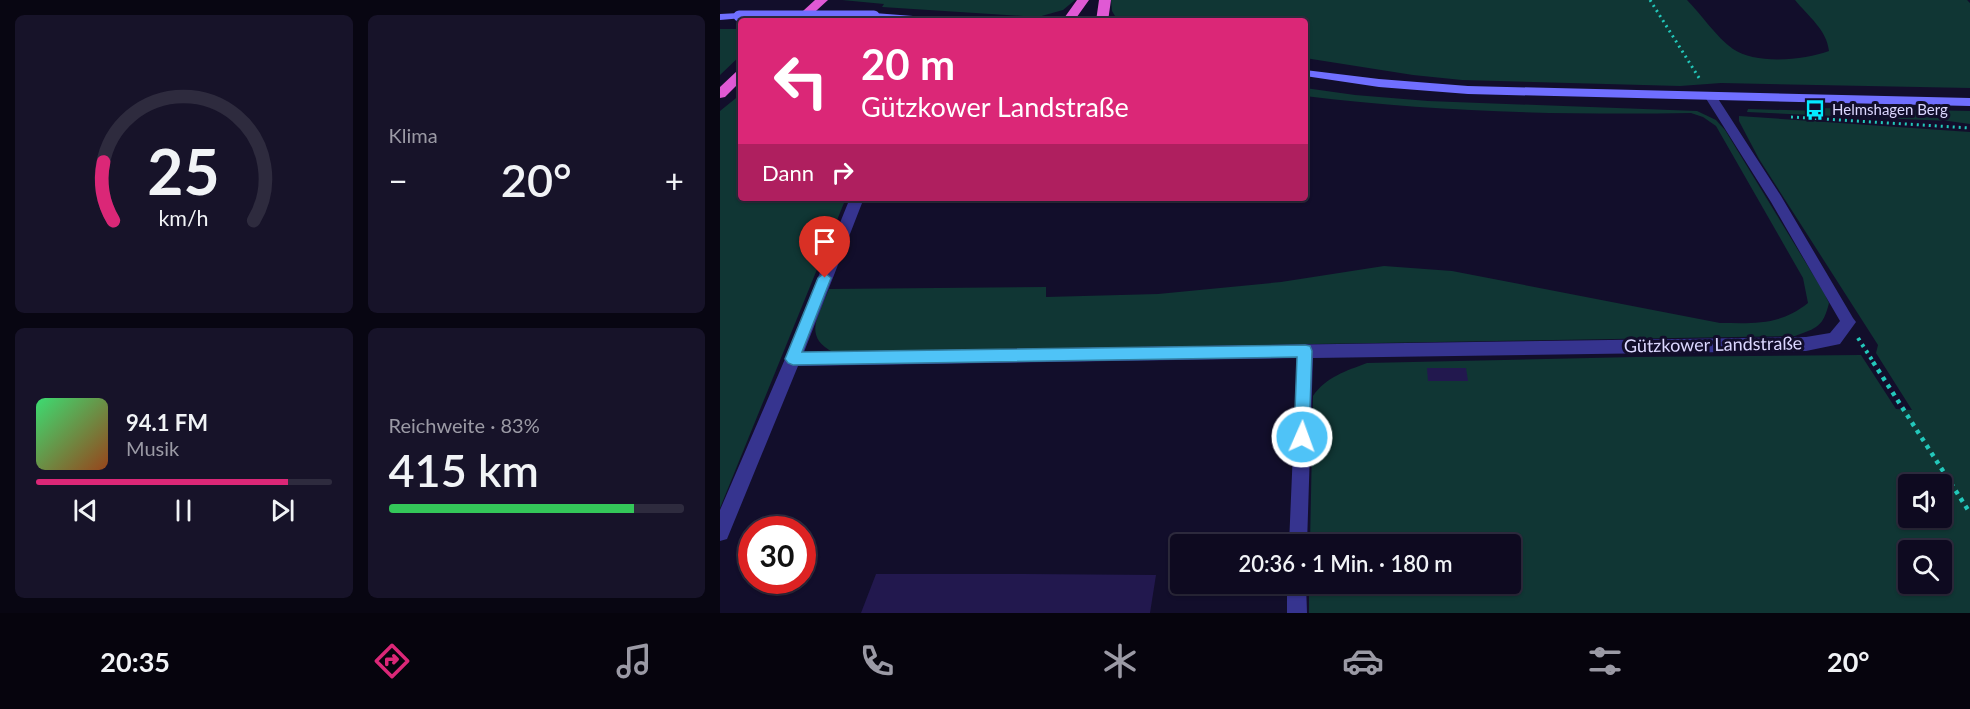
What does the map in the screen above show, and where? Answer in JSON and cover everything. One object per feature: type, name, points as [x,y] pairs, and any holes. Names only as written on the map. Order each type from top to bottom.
[{"type":"highway","points":[[801,18],[822,0]]},
{"type":"highway","points":[[1070,18],[1083,0]]},
{"type":"highway","points":[[1102,18],[1105,0]]},
{"type":"highway","points":[[720,94],[738,77]]},
{"type":"main road","points":[[720,17],[874,16],[900,18]]},
{"type":"main road","points":[[1308,73],[1379,83],[1468,90],[1970,102]]},
{"type":"street","points":[[1711,97],[1776,199],[1848,322]]},
{"type":"street","points":[[720,532],[793,359],[856,201]]},
{"type":"street","name":"Gützkower Landstraße","points":[[793,359],[1806,344],[1835,339],[1848,322]]},
{"type":"street","points":[[1298,534],[1305,351]]},
{"type":"street","points":[[1297,594],[1297,613]]},
{"type":"path","points":[[1650,0],[1711,97]]},
{"type":"path","points":[[1848,322],[1970,513]]},
{"type":"green space","points":[[842,0],[1075,0],[1063,10],[1038,17],[882,7],[884,4]]},
{"type":"green space","points":[[1111,0],[1687,0],[1721,39],[1733,49],[1754,57],[1794,59],[1829,51],[1821,30],[1795,0],[1967,0],[1970,3],[1970,88],[1721,83],[1680,86],[1462,80],[1413,75],[1308,58],[1308,18],[1116,18],[1112,11]]},
{"type":"green space","points":[[720,29],[738,29],[738,58],[720,75]]},
{"type":"green space","points":[[1308,88],[1428,101],[1697,111],[1716,120],[1725,130],[1823,291],[1829,303],[1824,317],[1818,326],[1795,336],[833,352],[818,339],[815,332],[816,324],[829,289],[1046,287],[1046,297],[1158,294],[1281,282],[1384,266],[1452,271],[1720,323],[1766,322],[1787,316],[1808,303],[1803,278],[1716,126],[1703,117],[1691,113],[1546,113],[1449,109],[1308,96]]},
{"type":"green space","points":[[738,96],[738,201],[845,201],[720,508],[720,111]]},
{"type":"green space","points":[[1819,108],[1970,111],[1970,124],[1948,121],[1747,112],[1748,109],[1820,111]]},
{"type":"green space","points":[[1739,116],[1970,132],[1970,613],[1309,613],[1309,594],[1521,594],[1521,534],[1310,534],[1313,396],[1330,379],[1367,363],[1861,355],[1896,409],[1912,410],[1876,353],[1878,345],[1759,159],[1739,121]]},
{"type":"building","points":[[1427,368],[1466,368],[1468,381],[1428,381]]},
{"type":"building","points":[[876,574],[1156,575],[1150,613],[861,613]]},
{"type":"place","name":"Helmshagen Berg","points":[[1815,110]]},
{"type":"route","points":[[825,278],[793,359],[1305,351],[1302,437]]}]
